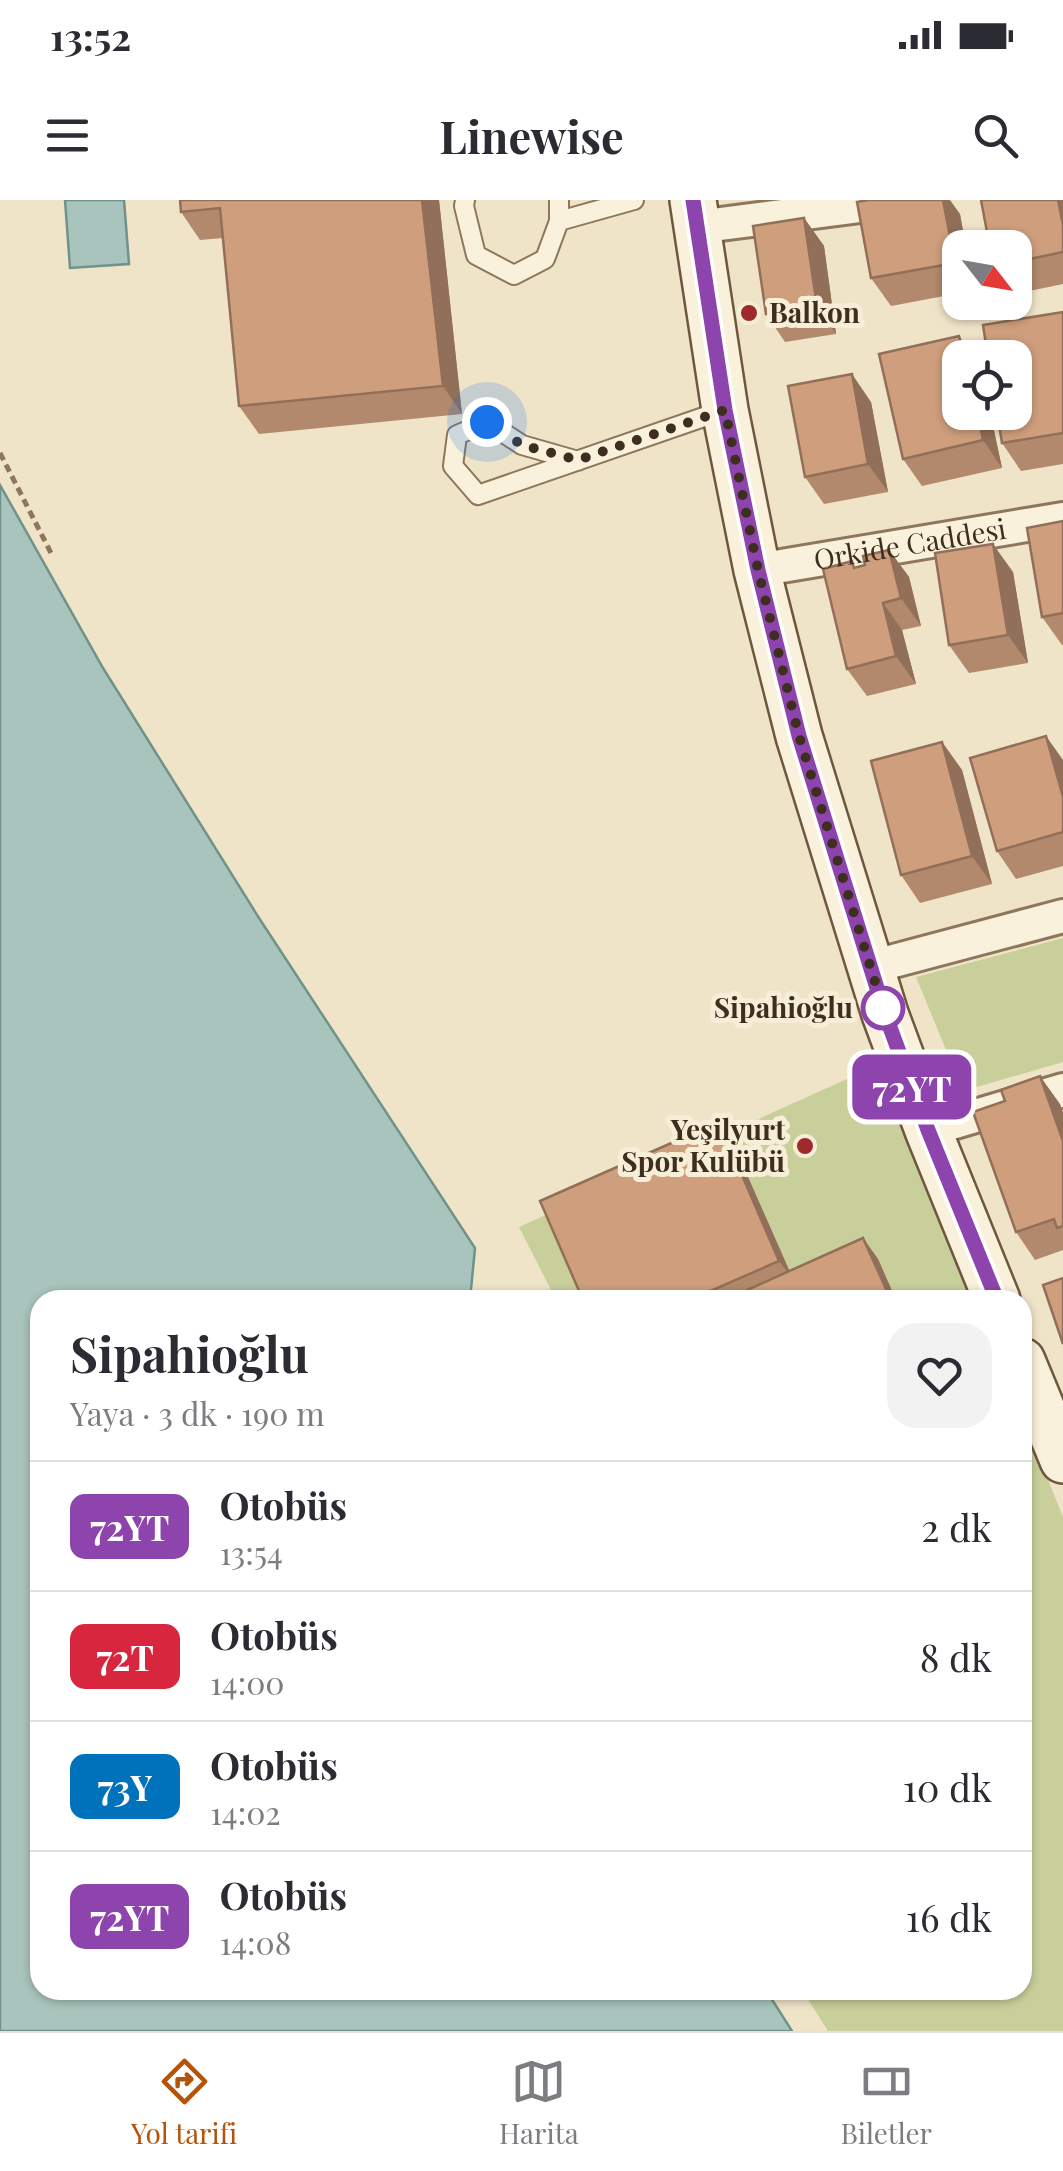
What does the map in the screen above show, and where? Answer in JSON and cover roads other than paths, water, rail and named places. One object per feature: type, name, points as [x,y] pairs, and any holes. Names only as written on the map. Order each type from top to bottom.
[{"type":"main road","points":[[695,214],[725,410],[758,570],[799,736],[885,1014],[994,1290]]},
{"type":"main road","points":[[1032,1385],[1063,1460]]},
{"type":"street","points":[[695,214],[907,200]]},
{"type":"street","name":"Orkide Caddesi","points":[[758,570],[1063,519]]},
{"type":"street","points":[[871,968],[1063,916]]},
{"type":"street","points":[[928,1130],[1063,1090]]},
{"type":"lane","points":[[465,200],[476,255],[514,274],[545,259],[559,220],[559,200]]},
{"type":"lane","points":[[559,220],[634,200]]},
{"type":"lane","points":[[578,460],[522,445],[487,422],[457,436],[452,466],[478,495],[725,410]]},
{"type":"water","points":[[65,200],[124,200],[129,264],[70,268]]},
{"type":"water","points":[[0,485],[103,668],[259,918],[475,1248],[471,1290],[30,1290],[30,2000],[772,2000],[792,2031],[0,2031]]},
{"type":"place","name":"Balkon","points":[[749,313]]},
{"type":"place","name":"Sipahioğlu","points":[[883,1008]]},
{"type":"place","name":"Yeşilyurt Spor Kulübü","points":[[805,1146]]}]
